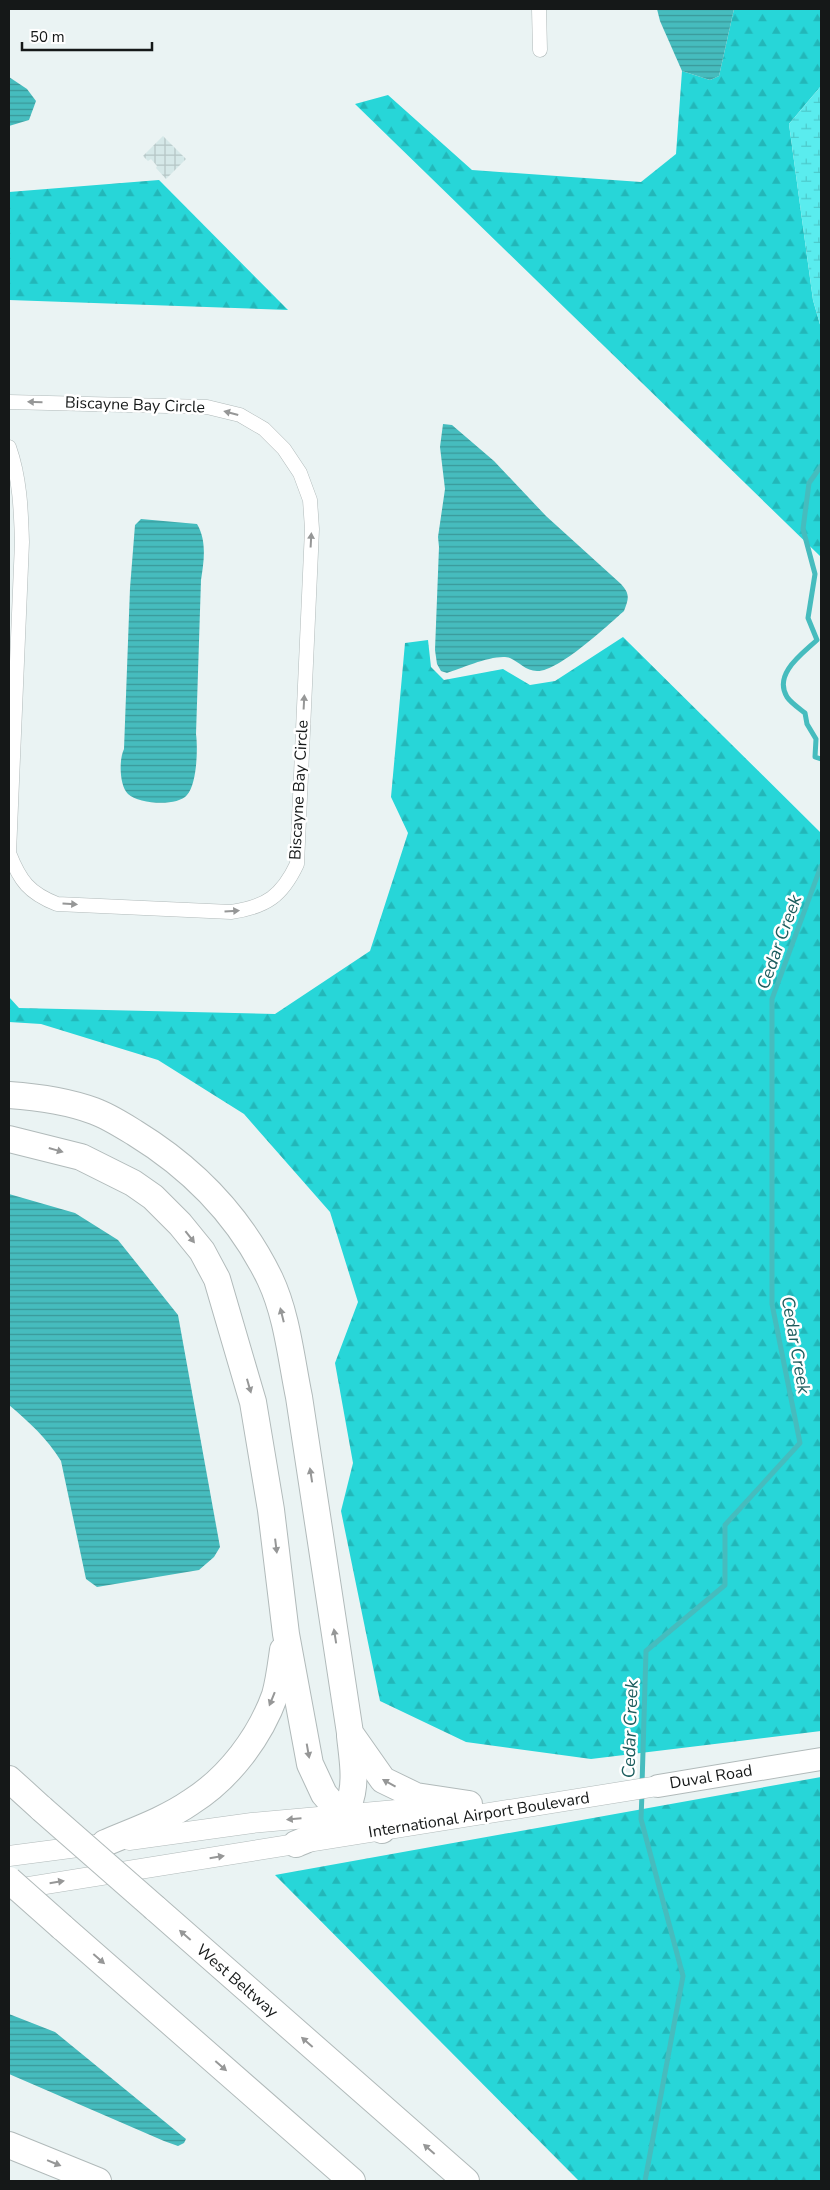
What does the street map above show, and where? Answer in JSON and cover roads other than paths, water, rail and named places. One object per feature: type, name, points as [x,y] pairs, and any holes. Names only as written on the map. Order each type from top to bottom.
[{"type":"highway","points":[[9,1095],[36,1097],[96,1112],[120,1124],[172,1157],[217,1199],[270,1279],[281,1310],[299,1397],[354,1769],[353,1796],[342,1815],[326,1830],[296,1844]]},
{"type":"highway","points":[[9,1139],[81,1157],[133,1183],[153,1197],[180,1224],[205,1258],[217,1279],[253,1402],[271,1510],[286,1634],[310,1764],[324,1794],[342,1815],[382,1830]]},
{"type":"highway","points":[[105,1843],[191,1803],[224,1776],[252,1741],[275,1694],[286,1634]]},
{"type":"highway","points":[[350,1733],[383,1780],[416,1796],[469,1804]]},
{"type":"highway","name":"West Beltway","points":[[9,1779],[466,2181]]},
{"type":"highway","points":[[9,1880],[352,2181]]},
{"type":"highway","points":[[9,2144],[98,2181]]},
{"type":"main road","name":"Duval Road","points":[[600,1796],[821,1759]]},
{"type":"main road","name":"International Airport Boulevard","points":[[9,1856],[252,1823],[557,1795],[600,1796]]},
{"type":"main road","name":"International Airport Boulevard","points":[[9,1890],[600,1796]]},
{"type":"street","points":[[540,9],[540,50]]},
{"type":"street","name":"Biscayne Bay Circle","points":[[9,402],[207,406],[240,415],[264,428],[284,449],[300,473],[310,500],[312,529],[297,864],[288,882],[271,899],[252,909],[231,912],[57,904],[41,897],[27,886],[17,874],[9,853],[22,542],[21,503],[14,462],[9,447]]},
{"type":"waterway","name":"Cedar Creek","points":[[821,466],[809,483],[803,529],[815,574],[808,618],[817,640],[791,665],[784,680],[784,689],[787,697],[805,713],[807,724],[816,739],[815,757],[821,759]]},
{"type":"waterway","name":"Cedar Creek","points":[[642,1785],[646,1651],[725,1585],[725,1525],[800,1443],[772,1304],[772,999],[821,866]]},
{"type":"waterway","name":"Cedar Creek","points":[[642,1793],[641,1819],[683,1976],[645,2181]]}]
